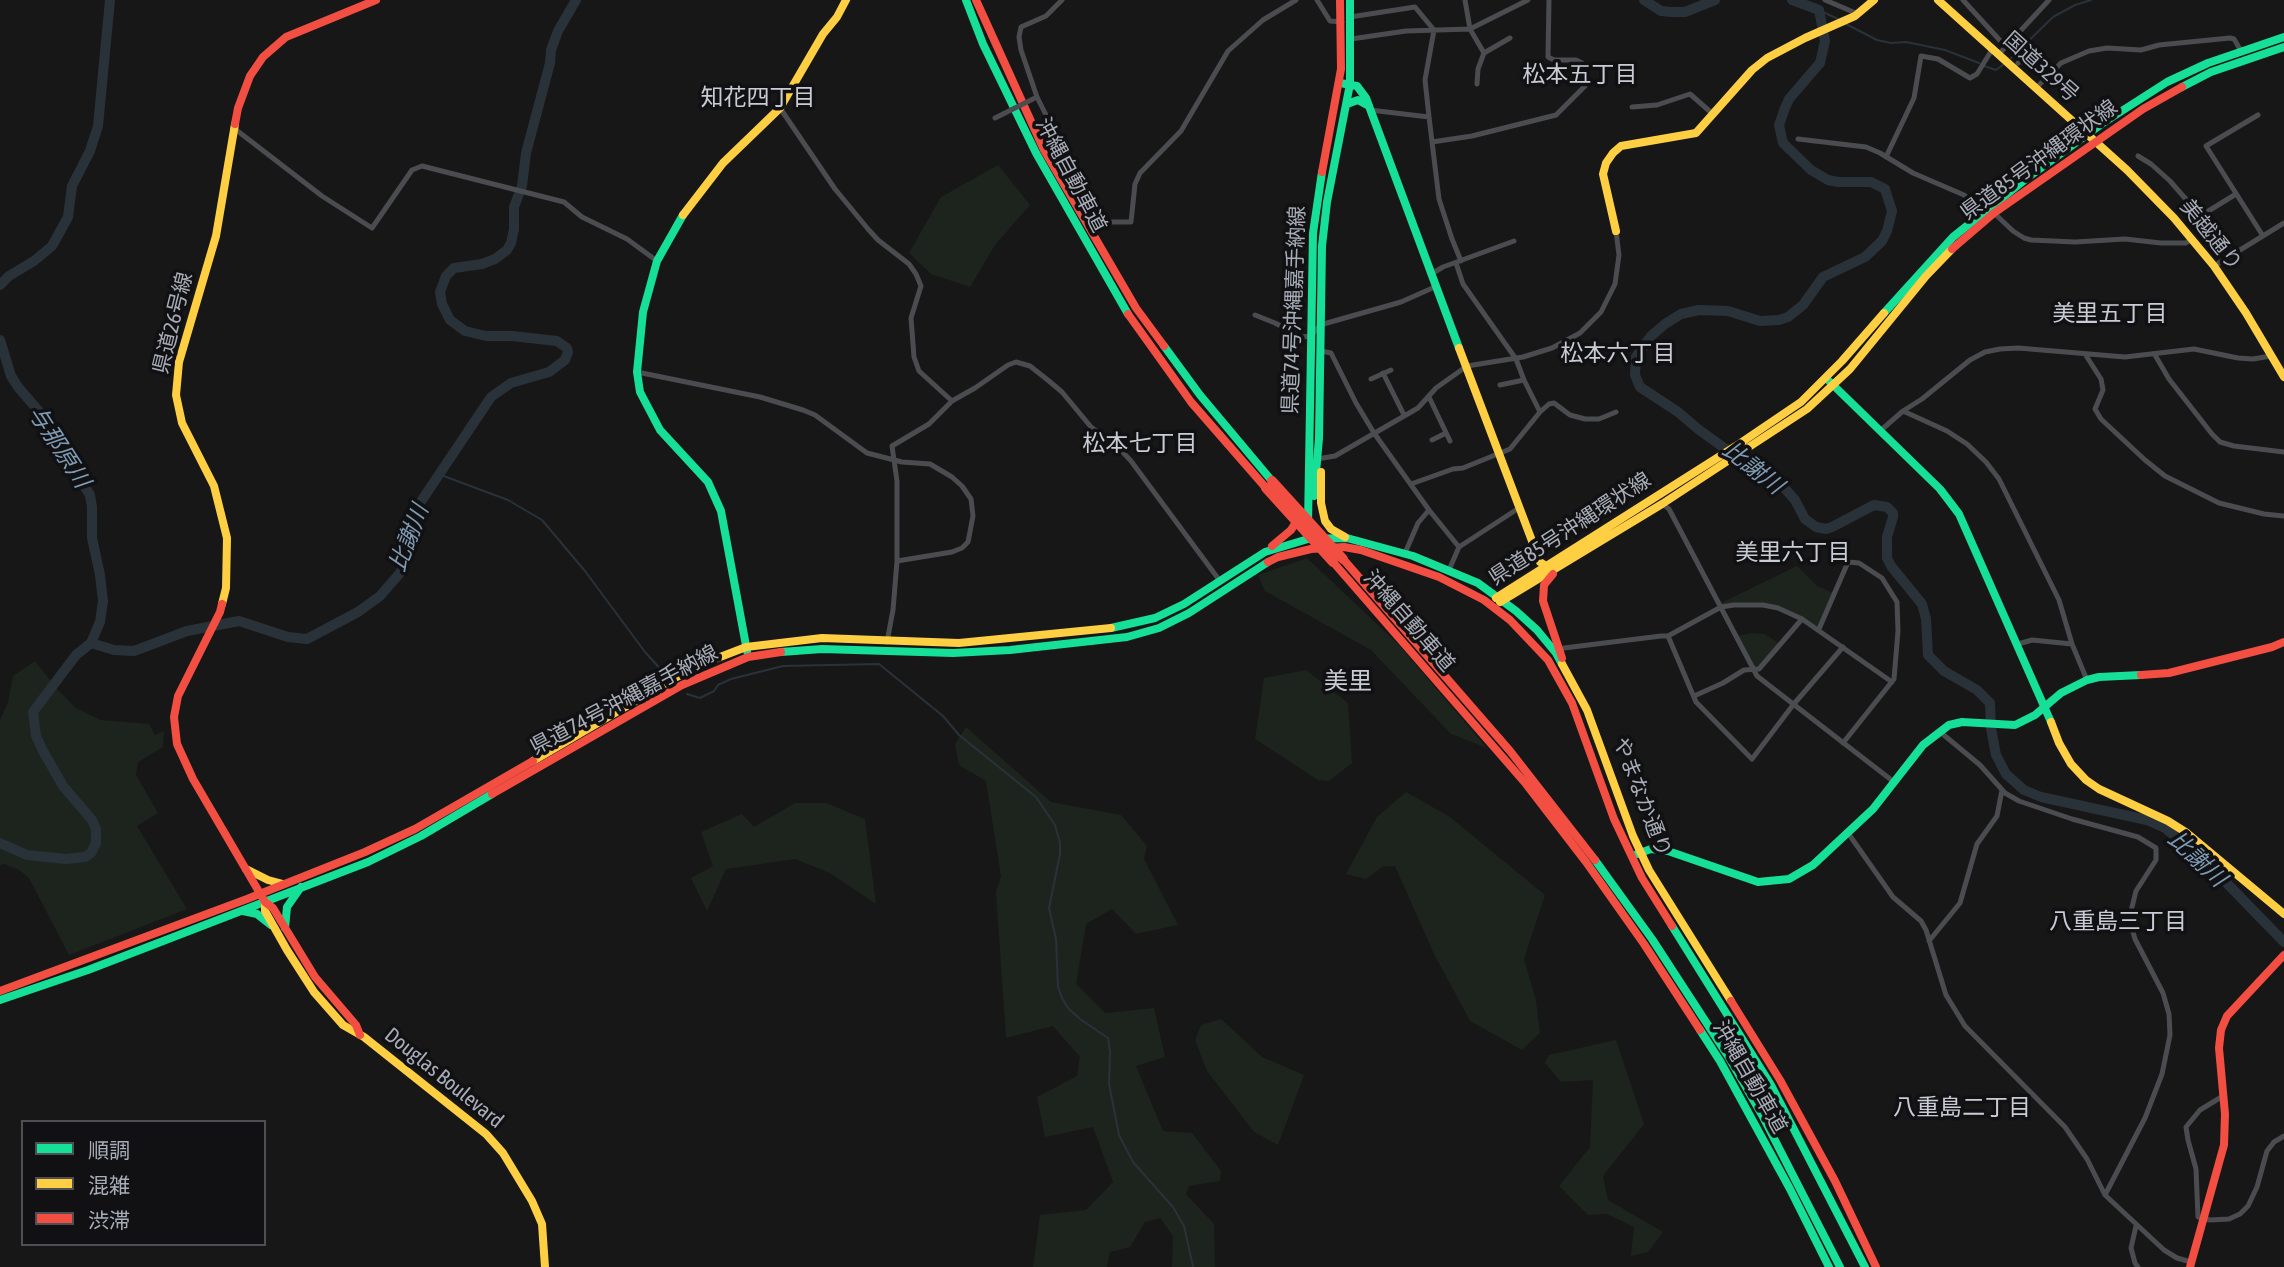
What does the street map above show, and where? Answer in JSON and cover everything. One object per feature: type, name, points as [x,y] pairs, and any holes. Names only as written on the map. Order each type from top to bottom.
[{"type":"main road","name":"県道26号線","points":[[263,898],[188,770],[176,736],[174,717],[178,696],[220,612],[227,578],[227,538],[214,486],[181,423],[176,395],[179,362],[216,236],[245,85],[256,65],[286,37],[376,0]]},
{"type":"main road","points":[[747,652],[721,511],[708,482],[660,429],[639,392],[636,372],[642,312],[657,261],[677,223],[723,163],[780,108],[846,0]]},
{"type":"main road","name":"沖縄自動車道","points":[[965,0],[1036,153],[1127,313],[1191,402],[1269,484],[1510,751],[1593,857],[1652,939],[1735,1068],[1787,1162],[1840,1267]]},
{"type":"main road","name":"沖縄自動車道","points":[[976,0],[1044,150],[1136,308],[1269,484]]},
{"type":"main road","name":"県道74号沖縄嘉手納線","points":[[1311,542],[1308,485],[1311,264],[1316,202],[1345,84],[1351,40],[1340,0]]},
{"type":"main road","name":"県道74号沖縄嘉手納線","points":[[1311,542],[1319,458],[1322,246],[1327,202],[1347,104],[1346,20],[1350,0]]},
{"type":"main road","points":[[1616,231],[1603,174],[1613,153],[1621,146],[1681,137],[1696,132],[1752,70],[1767,58],[1857,15],[1874,0]]},
{"type":"main road","name":"国道329号","points":[[1938,0],[2015,64],[2036,88],[2091,139]]},
{"type":"main road","name":"県道85号沖縄環状線","points":[[1498,601],[1740,449],[1830,382],[1920,271],[1953,237],[2091,139],[2137,100],[2208,63],[2284,37]]},
{"type":"main road","name":"県道85号沖縄環状線","points":[[2091,139],[2211,72],[2284,47]]},
{"type":"main road","points":[[1345,84],[1362,90],[1370,108],[1540,562],[1551,568],[1544,585],[1543,601],[1563,663]]},
{"type":"main road","points":[[1347,104],[1357,100],[1370,108]]},
{"type":"main road","name":"美越通り","points":[[2091,139],[2126,170],[2214,266],[2284,377]]},
{"type":"main road","points":[[1830,382],[1940,489],[1959,513],[2059,743],[2071,764],[2099,789],[2168,821],[2187,833],[2284,914]]},
{"type":"main road","points":[[1319,458],[1322,515],[1328,526],[1347,538]]},
{"type":"main road","points":[[1265,552],[1287,535],[1296,524],[1308,485]]},
{"type":"main road","name":"やまなか通り","points":[[1311,542],[1347,538],[1405,553],[1478,583],[1537,630],[1563,663],[1587,710],[1636,854]]},
{"type":"main road","name":"県道74号沖縄嘉手納線","points":[[0,1000],[243,911],[285,884],[415,829],[702,664],[792,640],[887,646],[959,643],[1124,626],[1155,618],[1311,542]]},
{"type":"main road","name":"県道74号沖縄嘉手納線","points":[[1223,586],[1265,552],[1311,542]]},
{"type":"main road","name":"やまなか通り","points":[[1311,542],[1375,554],[1498,601],[1529,638],[1558,676],[1582,728],[1614,818],[1636,854],[1669,923],[1776,1082],[1835,1181],[1876,1267]]},
{"type":"main road","name":"沖縄自動車道","points":[[1338,561],[1526,784],[1622,913],[1720,1060],[1829,1267]]},
{"type":"main road","points":[[1636,854],[1651,849],[1668,851],[1758,882],[1789,879],[1813,865],[1873,809],[1923,745],[1939,730],[1962,722],[2015,725],[2025,722],[2061,693],[2087,680],[2169,673],[2263,650],[2284,642]]},
{"type":"main road","name":"県道74号沖縄嘉手納線","points":[[263,898],[301,887],[398,848],[626,716],[747,652]]},
{"type":"main road","points":[[246,869],[268,880],[285,884]]},
{"type":"main road","points":[[285,928],[287,906],[301,887]]},
{"type":"main road","points":[[0,991],[167,929],[263,898]]},
{"type":"main road","name":"Douglas Boulevard","points":[[263,898],[265,911],[314,992],[343,1025],[362,1036],[486,1135],[503,1153],[532,1201],[542,1224],[545,1267]]},
{"type":"main road","name":"Douglas Boulevard","points":[[263,898],[273,908],[315,977],[356,1025],[362,1036]]},
{"type":"main road","points":[[243,911],[257,914],[274,926]]},
{"type":"main road","points":[[2191,1265],[2224,1145],[2224,1096],[2219,1048],[2223,1024],[2240,1001],[2282,961]]},
{"type":"main road","name":"やまなか通り","points":[[1776,1082],[1866,1267]]},
{"type":"street","points":[[1062,0],[1046,16],[1021,27],[1021,50],[1037,97],[1095,222],[1131,222],[1135,184],[1140,173],[1181,131],[1228,51],[1263,20],[1296,0]]},
{"type":"street","points":[[1317,0],[1330,21],[1415,7],[1434,30],[1425,80],[1439,199],[1463,284],[1516,359],[1540,412]]},
{"type":"street","points":[[1465,0],[1470,29],[1483,53]]},
{"type":"street","points":[[1351,40],[1406,31],[1470,29],[1528,0]]},
{"type":"street","points":[[1432,142],[1472,136],[1556,115],[1585,86],[1582,63],[1548,57],[1549,0]]},
{"type":"street","points":[[1825,0],[1857,15]]},
{"type":"street","points":[[1963,0],[2000,52]]},
{"type":"street","points":[[1886,157],[1914,98],[1921,56],[1938,59],[1970,78],[1977,74],[1985,60],[2000,52],[2049,0]]},
{"type":"street","points":[[1477,84],[1483,53],[1510,38]]},
{"type":"street","points":[[2036,88],[2068,58],[2082,52],[2107,48],[2141,50],[2180,42],[2230,38],[2234,39],[2241,51]]},
{"type":"street","points":[[2015,64],[2020,61],[2047,77]]},
{"type":"street","points":[[1632,107],[1657,104],[1689,94],[1714,115]]},
{"type":"street","points":[[995,118],[1037,97]]},
{"type":"street","points":[[780,108],[835,189],[878,240],[909,264],[916,274],[921,286],[911,318],[914,358],[922,374],[952,401]]},
{"type":"street","points":[[1370,108],[1429,117]]},
{"type":"street","points":[[2258,115],[2206,146],[2263,236]]},
{"type":"street","points":[[235,129],[322,196],[372,228],[412,170],[430,167],[564,202],[582,217],[627,239],[657,261]]},
{"type":"street","points":[[1798,139],[1866,147],[1913,173],[1964,195],[2013,231],[2031,240],[2074,242],[2125,239],[2186,243],[2192,239]]},
{"type":"street","points":[[2138,156],[2160,172],[2202,215],[2234,254]]},
{"type":"street","points":[[2202,215],[2236,194]]},
{"type":"street","points":[[2214,266],[2284,223]]},
{"type":"street","points":[[1319,458],[1335,456],[1418,408],[1436,388],[1466,366],[1516,359],[1569,340],[1596,318],[1608,301],[1615,284],[1619,255],[1616,231]]},
{"type":"street","points":[[1433,273],[1514,241]]},
{"type":"street","points":[[1255,315],[1301,337],[1311,335],[1320,325],[1401,302],[1437,286]]},
{"type":"street","points":[[1880,431],[1970,360],[1985,352],[2010,348],[2125,357],[2194,349],[2238,358],[2272,356]]},
{"type":"street","points":[[1321,351],[1331,353],[1374,433],[1459,547]]},
{"type":"street","points":[[2085,354],[2101,379],[2103,390],[2095,409],[2101,419],[2145,460],[2165,476],[2219,503],[2253,512],[2284,516]]},
{"type":"street","points":[[2155,355],[2169,379],[2211,435],[2220,442],[2284,452]]},
{"type":"street","points":[[887,646],[897,561],[898,498],[896,461],[892,446],[929,424],[952,401],[1016,362],[1030,366],[1062,393],[1090,427],[1117,446],[1131,461],[1223,586]]},
{"type":"street","points":[[1371,379],[1391,370]]},
{"type":"street","points":[[636,372],[760,397],[803,410],[816,415],[867,453],[896,461],[930,464],[951,477],[971,499],[973,516],[970,538],[962,548],[941,555],[897,561]]},
{"type":"street","points":[[1383,373],[1404,415]]},
{"type":"street","points":[[1500,385],[1524,380]]},
{"type":"street","points":[[1429,397],[1450,442]]},
{"type":"street","points":[[1411,484],[1452,469],[1464,468],[1510,449],[1540,412],[1554,403],[1570,415],[1585,419],[1600,419],[1616,412]]},
{"type":"street","points":[[1903,411],[1947,430],[1967,444],[1986,462],[1998,479],[2060,600],[2072,644],[2087,680]]},
{"type":"street","points":[[1432,440],[1446,433]]},
{"type":"street","points":[[1659,500],[1669,509],[1757,676],[1894,782]]},
{"type":"street","points":[[1448,570],[1459,547],[1519,508]]},
{"type":"street","points":[[1405,553],[1418,523],[1429,510]]},
{"type":"street","points":[[1819,629],[1848,562],[1868,567],[1882,578],[1897,601],[1896,662],[1892,682],[1843,743]]},
{"type":"street","points":[[1560,650],[1668,636],[1721,607],[1763,605],[1778,608],[1819,629],[1892,682]]},
{"type":"street","points":[[1694,696],[1744,670],[1761,667],[1802,619]]},
{"type":"street","points":[[1668,636],[1702,710],[1752,759],[1793,705],[1843,647]]},
{"type":"street","points":[[2018,644],[2032,640],[2072,644]]},
{"type":"street","points":[[1939,730],[1980,765],[2002,790],[2019,800],[2061,816],[2138,837],[2155,848],[2156,860],[2136,891],[2130,922],[2135,939],[2163,993],[2169,1014],[2170,1035],[2162,1074],[2145,1118],[2105,1195]]},
{"type":"street","points":[[1929,941],[1960,903],[1977,844],[1997,816],[2002,790]]},
{"type":"street","points":[[1848,833],[1893,897],[1921,921],[1939,976],[1965,1026],[2065,1127],[2087,1159],[2105,1195],[2164,1250],[2191,1265]]},
{"type":"street","points":[[2224,1096],[2200,1110],[2186,1127],[2196,1169],[2199,1217],[2229,1219],[2240,1214],[2248,1206],[2257,1187],[2267,1151],[2274,1142],[2284,1136]]},
{"type":"street","points":[[2136,1226],[2131,1248],[2138,1267]]},
{"type":"shaded area","points":[[998,165],[1030,205],[995,245],[970,287],[931,274],[909,253],[941,197]]},
{"type":"shaded area","points":[[1307,558],[1398,644],[1487,748],[1451,734],[1371,650],[1265,591],[1258,575]]},
{"type":"shaded area","points":[[1797,566],[1817,586],[1834,593],[1819,629],[1802,619],[1763,605],[1721,607],[1719,604]]},
{"type":"shaded area","points":[[1765,634],[1781,645],[1755,670],[1736,636]]},
{"type":"shaded area","points":[[35,661],[76,708],[101,720],[149,724],[155,735],[164,731],[163,747],[138,762],[136,775],[158,813],[137,826],[187,909],[69,955],[29,878],[18,869],[0,865],[0,720],[8,702],[13,676]]},
{"type":"shaded area","points":[[1306,670],[1348,703],[1352,763],[1329,781],[1318,780],[1255,739],[1264,678]]},
{"type":"shaded area","points":[[966,727],[1051,802],[1121,815],[1147,846],[1144,859],[1178,925],[1136,934],[1112,909],[1086,924],[1076,984],[1105,1013],[1154,1008],[1165,1057],[1136,1066],[1163,1131],[1192,1133],[1221,1171],[1220,1181],[1189,1186],[1186,1194],[1214,1224],[1215,1267],[1172,1267],[1173,1236],[1160,1218],[1145,1222],[1130,1247],[1110,1252],[1107,1267],[1033,1267],[1040,1215],[1086,1210],[1113,1182],[1093,1127],[1045,1137],[1037,1097],[1077,1076],[1080,1057],[1053,1026],[1006,1038],[996,892],[1001,876],[986,781],[959,765],[955,744]]},
{"type":"shaded area","points":[[1406,792],[1450,817],[1545,895],[1524,959],[1536,1000],[1540,1033],[1522,1050],[1470,1021],[1434,954],[1395,866],[1382,867],[1366,879],[1346,874],[1377,817]]},
{"type":"shaded area","points":[[795,803],[826,803],[865,819],[876,904],[830,873],[795,859],[726,869],[707,911],[691,878],[713,866],[701,832],[742,814],[754,827]]},
{"type":"shaded area","points":[[1221,1019],[1262,1057],[1304,1075],[1278,1145],[1254,1132],[1207,1071],[1195,1040],[1201,1025]]},
{"type":"shaded area","points":[[1616,1040],[1644,1124],[1603,1176],[1608,1200],[1663,1232],[1648,1252],[1631,1256],[1634,1227],[1607,1214],[1588,1215],[1559,1186],[1590,1147],[1593,1080],[1561,1082],[1545,1063],[1549,1055]]},
{"type":"waterway","name":"与那原川","points":[[0,285],[52,246],[68,217],[72,186],[90,151],[98,126],[110,0]]},
{"type":"waterway","name":"比謝川","points":[[91,643],[114,650],[134,651],[187,631],[239,621],[288,637],[307,639],[358,612],[380,596],[400,573],[407,558],[420,503],[491,397],[511,383],[549,372],[565,360],[567,348],[557,341],[486,336],[465,331],[450,320],[442,304],[440,292],[446,276],[454,268],[495,259],[507,250],[511,243],[514,207],[522,186],[526,153],[551,50],[558,31],[576,0]]},
{"type":"waterway","name":"比謝川","points":[[1644,0],[1661,11],[1672,12],[1685,12],[1715,0]]},
{"type":"waterway","name":"比謝川","points":[[1792,0],[1819,10],[1825,41],[1820,63],[1789,99],[1785,108],[1779,125],[1783,143],[1811,170],[1828,180],[1871,182],[1885,189],[1892,211],[1887,231],[1882,241],[1865,257],[1823,277],[1803,305],[1788,317],[1760,321],[1728,311],[1699,310],[1681,314],[1665,324],[1651,336],[1636,357],[1635,375],[1640,387],[1767,479],[1782,485],[1795,500],[1805,519],[1816,527],[1832,527],[1874,505],[1887,507],[1893,513],[1887,537],[1887,558],[1922,604],[1926,619],[1928,655],[1944,671],[1977,690],[1990,703],[1996,755],[2006,774],[2024,790],[2041,797],[2147,820],[2165,828],[2212,868],[2284,942]]},
{"type":"waterway","points":[[2011,58],[2053,17],[2091,0]]},
{"type":"waterway","points":[[1819,10],[1838,19]]},
{"type":"waterway","points":[[1846,24],[1877,40],[1906,42],[1945,50],[1979,63]]},
{"type":"waterway","points":[[1984,66],[1996,70],[2004,64]]},
{"type":"waterway","name":"比謝川","points":[[0,340],[11,376],[49,423],[71,457],[79,478],[90,495],[92,538],[103,601],[100,622],[91,643],[76,655],[33,712],[36,736],[43,751],[63,786],[92,820],[96,829],[96,843],[91,853],[85,857],[66,859],[27,855],[0,843]]},
{"type":"waterway","points":[[441,475],[508,500],[542,520],[663,672]]},
{"type":"waterway","points":[[687,694],[700,698],[731,679],[783,666],[879,664],[943,716],[959,735],[1036,797],[1055,825],[1060,843],[1049,908],[1056,939],[1058,987],[1068,1008],[1108,1038],[1109,1084],[1119,1135],[1133,1162],[1173,1207],[1184,1226],[1193,1267]]},
{"type":"traffic: fast","points":[[966,0],[983,44],[1036,153],[1128,314]]},
{"type":"traffic: fast","points":[[1314,496],[1319,438],[1322,246],[1327,202],[1350,84],[1350,0]]},
{"type":"traffic: fast","points":[[1884,313],[1953,237],[2027,178],[2103,123],[2167,82],[2208,63],[2284,37]]},
{"type":"traffic: fast","points":[[2182,87],[2211,72],[2284,47]]},
{"type":"traffic: fast","points":[[1340,83],[1357,86],[1366,98],[1459,348]]},
{"type":"traffic: fast","points":[[1347,104],[1358,100],[1369,106]]},
{"type":"traffic: fast","points":[[1308,524],[1313,233],[1322,172]]},
{"type":"traffic: fast","points":[[683,215],[657,261],[643,312],[637,372],[640,392],[660,430],[708,482],[721,511],[747,651]]},
{"type":"traffic: fast","points":[[1164,346],[1200,395],[1272,481]]},
{"type":"traffic: fast","points":[[1830,382],[1940,489],[1959,514],[2051,722]]},
{"type":"traffic: fast","points":[[1111,628],[1155,618],[1184,604],[1265,552],[1308,539],[1347,538],[1413,556],[1478,583],[1537,630],[1562,664]]},
{"type":"traffic: fast","points":[[781,652],[822,649],[953,653],[1010,650],[1127,637],[1159,628],[1189,613],[1268,562]]},
{"type":"traffic: fast","points":[[1637,854],[1651,849],[1668,851],[1758,882],[1789,879],[1813,865],[1873,809],[1923,745],[1949,725],[1962,722],[2015,725],[2035,715],[2061,693],[2087,680],[2141,675]]},
{"type":"traffic: fast","points":[[0,1000],[88,970],[368,862],[421,836],[492,794]]},
{"type":"traffic: fast","points":[[1595,860],[1652,939],[1728,1056],[1762,1115],[1840,1267]]},
{"type":"traffic: fast","points":[[285,928],[287,907],[301,887]]},
{"type":"traffic: fast","points":[[243,911],[257,914],[271,925]]},
{"type":"traffic: fast","points":[[1672,926],[1771,1085],[1865,1267]]},
{"type":"traffic: fast","points":[[1700,1030],[1720,1061],[1790,1189],[1829,1267]]},
{"type":"traffic: slow","points":[[683,215],[723,163],[780,108],[846,0]]},
{"type":"traffic: slow","points":[[1616,231],[1603,174],[1613,153],[1621,146],[1696,133],[1752,70],[1767,58],[1855,16],[1874,0]]},
{"type":"traffic: slow","points":[[1938,0],[2127,170],[2174,218],[2214,266],[2284,377]]},
{"type":"traffic: slow","points":[[222,604],[226,588],[227,538],[214,486],[182,423],[176,395],[179,362],[216,236],[235,124]]},
{"type":"traffic: slow","points":[[1500,602],[1662,504],[1807,409],[1850,369],[1926,276],[1952,249]]},
{"type":"traffic: slow","points":[[1496,598],[1801,402],[1884,313]]},
{"type":"traffic: slow","points":[[1459,348],[1540,562],[1546,566]]},
{"type":"traffic: slow","points":[[1321,472],[1321,503],[1325,521],[1331,529],[1345,537]]},
{"type":"traffic: slow","points":[[533,761],[671,680],[702,664],[746,647],[822,638],[959,643],[1111,628]]},
{"type":"traffic: slow","points":[[1562,664],[1587,710],[1633,836],[1649,870],[1731,1001]]},
{"type":"traffic: slow","points":[[2051,722],[2071,764],[2086,780],[2187,833],[2284,914]]},
{"type":"traffic: slow","points":[[246,869],[283,884]]},
{"type":"traffic: slow","points":[[265,902],[265,911],[287,950],[314,992],[343,1025],[364,1037],[486,1134],[503,1153],[532,1201],[542,1224],[545,1267]]},
{"type":"traffic: jam","points":[[235,124],[250,76],[263,57],[286,37],[376,0]]},
{"type":"traffic: jam","points":[[976,0],[1044,150],[1136,308],[1164,346]]},
{"type":"traffic: jam","points":[[1322,172],[1341,69],[1340,0]]},
{"type":"traffic: jam","points":[[1952,249],[1994,213],[2143,109],[2182,87]]},
{"type":"traffic: jam","points":[[1128,314],[1191,402],[1266,488]]},
{"type":"traffic: jam","points":[[1272,481],[1343,559]]},
{"type":"traffic: jam","points":[[1266,488],[1333,562]]},
{"type":"traffic: jam","points":[[1272,546],[1291,530],[1300,516]]},
{"type":"traffic: jam","points":[[1268,562],[1311,549],[1344,547],[1361,550],[1439,577],[1484,600],[1510,620],[1548,660],[1572,703],[1614,819],[1642,878],[1672,926]]},
{"type":"traffic: jam","points":[[1343,559],[1510,751],[1595,860]]},
{"type":"traffic: jam","points":[[1333,562],[1526,784],[1586,862],[1700,1030]]},
{"type":"traffic: jam","points":[[1553,574],[1544,585],[1543,601],[1562,658]]},
{"type":"traffic: jam","points":[[222,604],[178,696],[174,717],[177,744],[193,779],[265,902],[273,908],[315,977],[356,1025],[360,1035]]},
{"type":"traffic: jam","points":[[2141,675],[2169,673],[2284,642]]},
{"type":"traffic: jam","points":[[492,794],[682,685],[748,657],[781,652]]},
{"type":"traffic: jam","points":[[0,991],[365,852],[415,829],[533,761]]},
{"type":"traffic: jam","points":[[2190,1267],[2224,1145],[2225,1114],[2219,1048],[2221,1030],[2227,1016],[2284,955]]},
{"type":"traffic: jam","points":[[1731,1001],[1780,1080],[1835,1181],[1876,1267]]},
{"type":"district","name":"松本五丁目","points":[[1580,75]]},
{"type":"district","name":"知花四丁目","points":[[758,98]]},
{"type":"district","name":"美里五丁目","points":[[2110,314]]},
{"type":"district","name":"松本六丁目","points":[[1618,354]]},
{"type":"district","name":"松本七丁目","points":[[1140,444]]},
{"type":"district","name":"美里六丁目","points":[[1793,553]]},
{"type":"district","name":"美里","points":[[1348,681]]},
{"type":"district","name":"八重島三丁目","points":[[2118,922]]},
{"type":"district","name":"八重島二丁目","points":[[1962,1108]]}]
